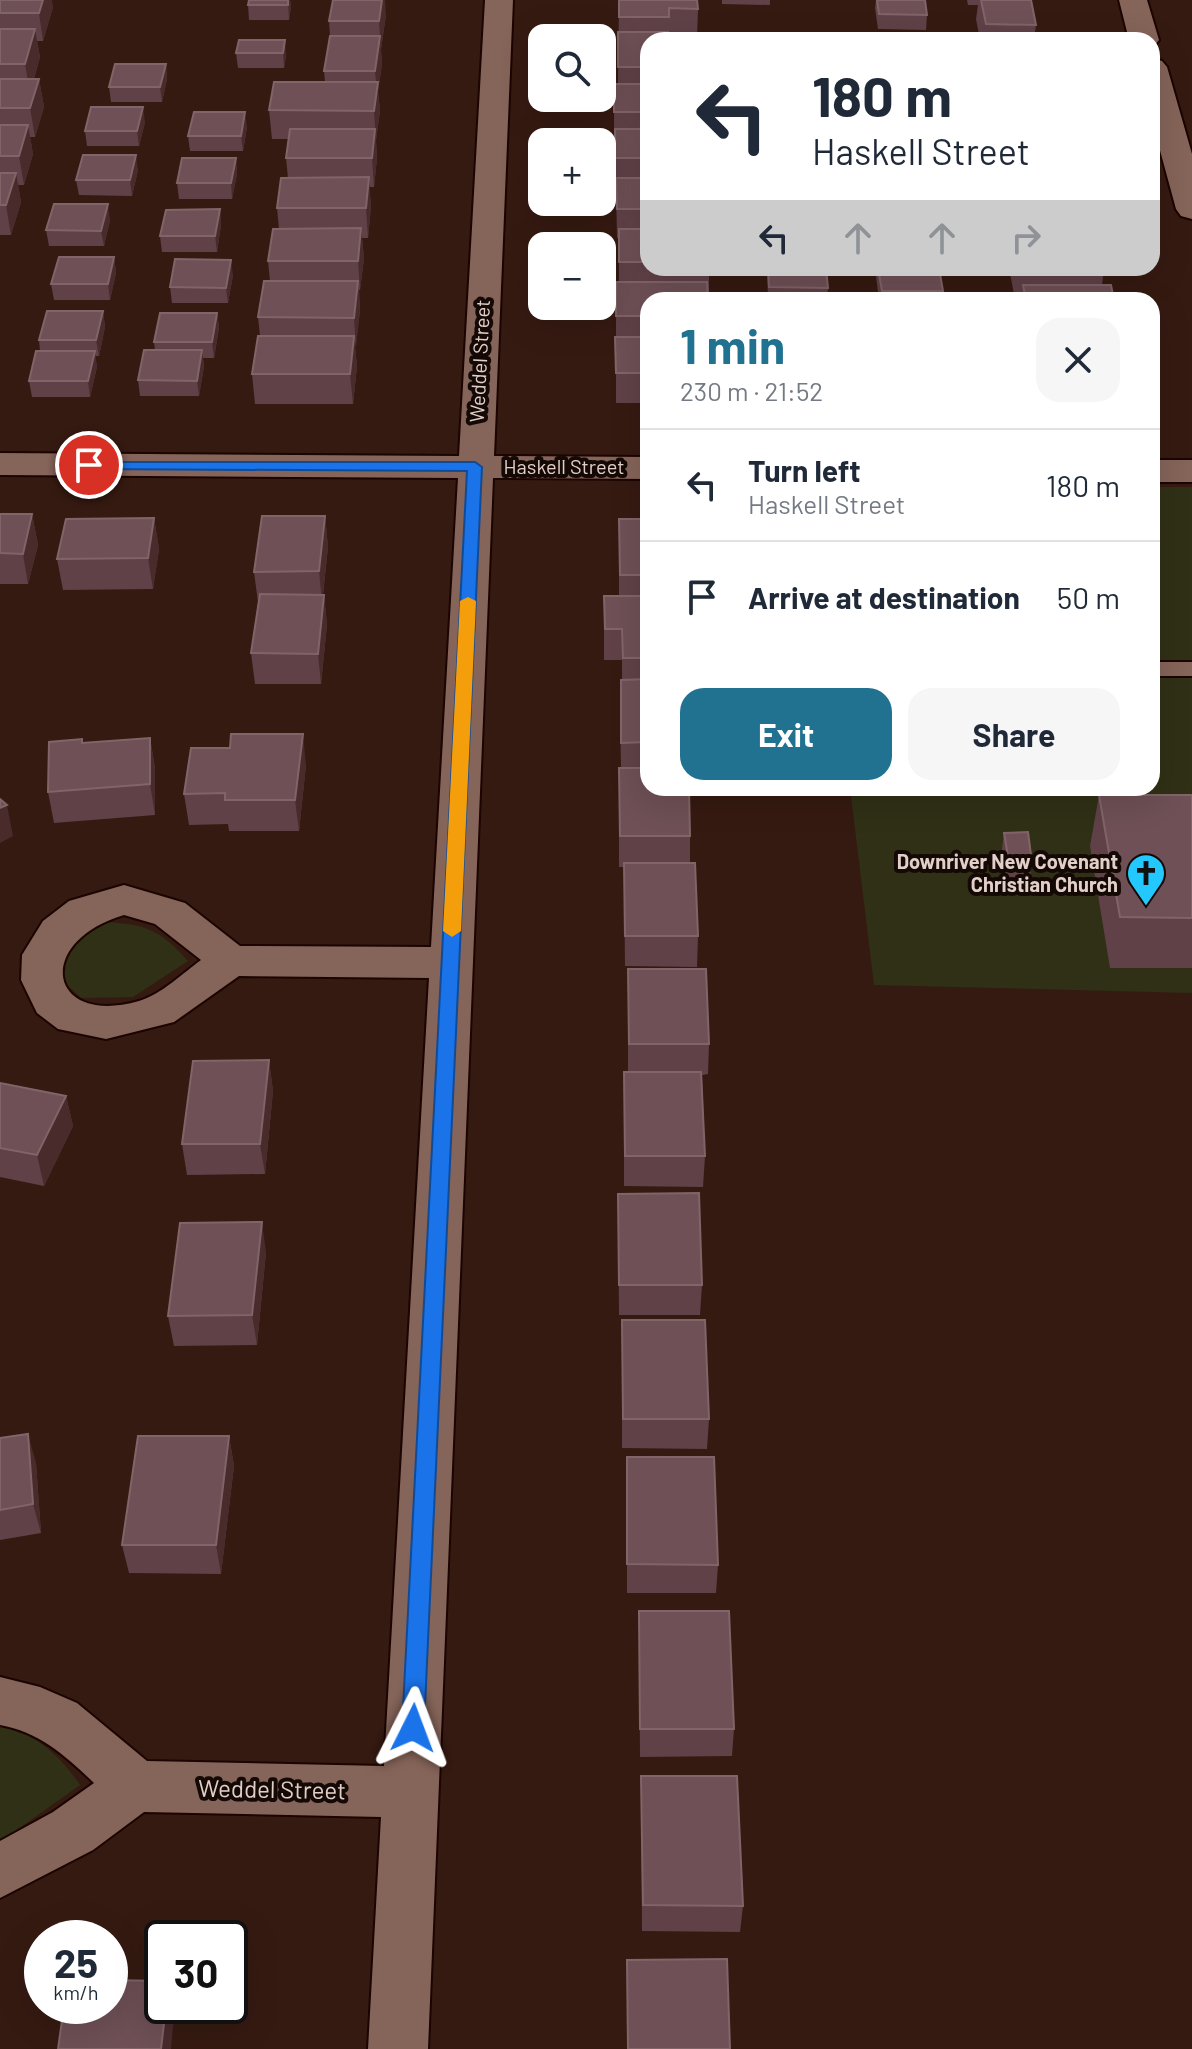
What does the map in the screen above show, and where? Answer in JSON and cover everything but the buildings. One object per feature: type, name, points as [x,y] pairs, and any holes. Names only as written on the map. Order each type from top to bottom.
[{"type":"street","name":"Weddel Street","points":[[398,2049],[499,0]]},
{"type":"street","points":[[1133,0],[1142,32]]},
{"type":"street","points":[[1160,95],[1192,209]]},
{"type":"street","name":"Haskell Street","points":[[0,464],[640,468]]},
{"type":"street","points":[[1160,471],[1192,471]]},
{"type":"street","points":[[230,961],[450,963]]},
{"type":"street","points":[[0,1701],[55,1716],[89,1742],[135,1786],[73,1831],[0,1871]]},
{"type":"street","name":"Weddel Street","points":[[135,1786],[410,1792]]},
{"type":"lane","points":[[1160,669],[1192,669]]},
{"type":"shaded area","points":[[1160,487],[1192,487],[1192,993],[874,985],[851,796],[1160,796]]},
{"type":"shaded area","points":[[99,922],[138,926],[159,934],[188,961],[133,997],[81,998],[63,981],[61,949]]},
{"type":"shaded area","points":[[0,1724],[35,1739],[64,1764],[80,1785],[0,1842]]},
{"type":"slow traffic","points":[[452,931],[468,601]]},
{"type":"place","name":"Downriver New Covenant Christian Church","points":[[1146,907]]},
{"type":"route","points":[[89,465],[475,467],[413,1728]]}]
